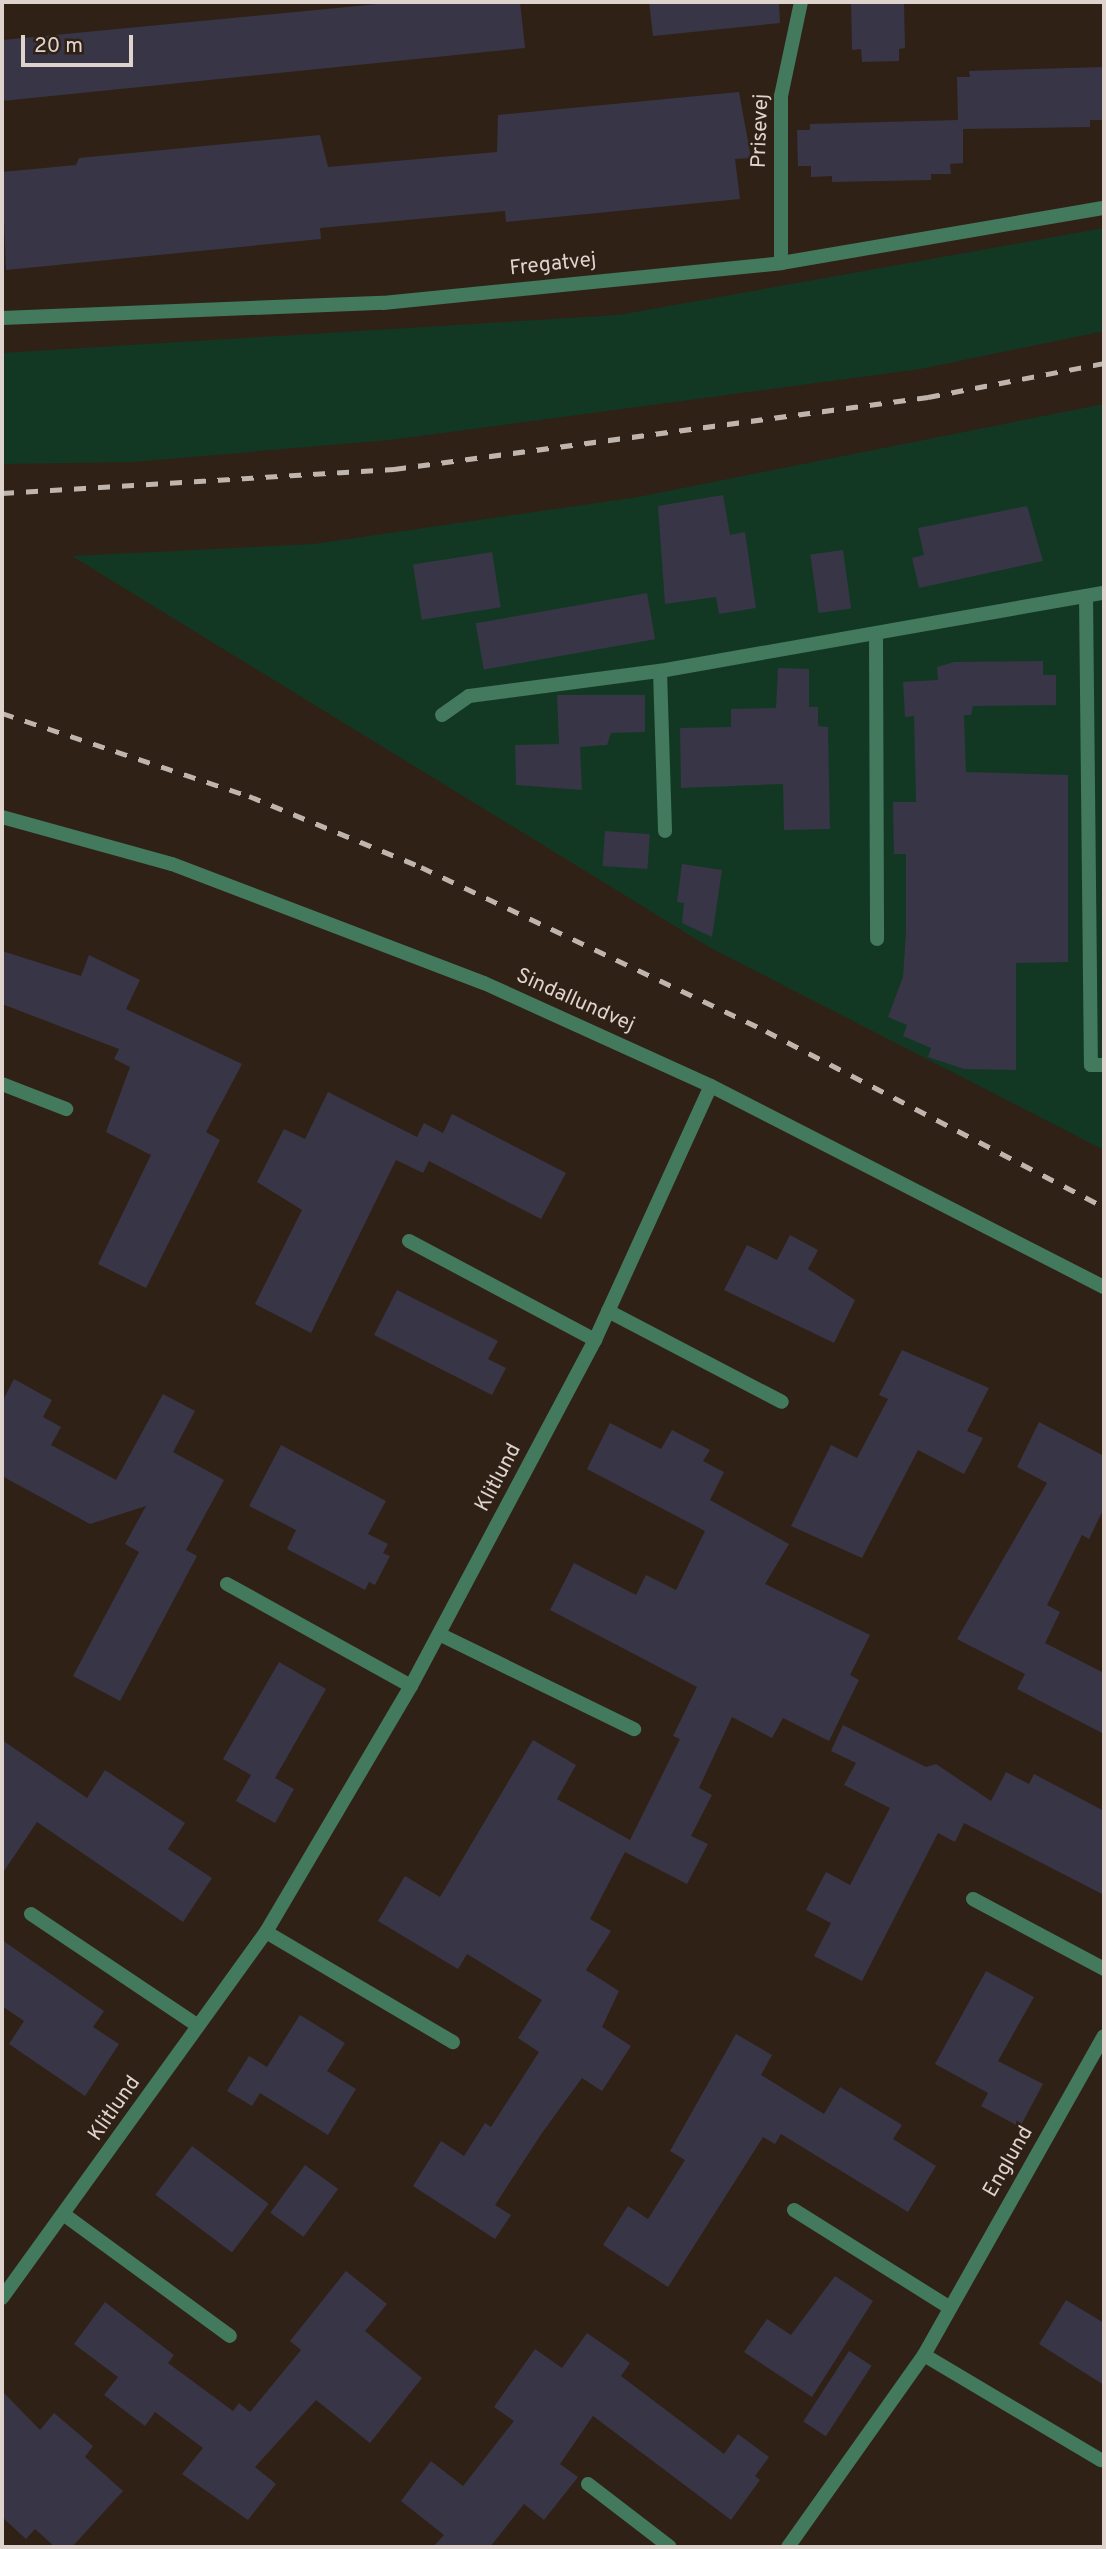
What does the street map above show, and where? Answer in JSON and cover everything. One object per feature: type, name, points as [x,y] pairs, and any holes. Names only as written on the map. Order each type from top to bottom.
[{"type":"street","name":"Prisevej","points":[[780,263],[781,96],[802,2]]},
{"type":"street","name":"Fregatvej","points":[[2,318],[383,303],[780,263],[1104,208]]},
{"type":"street","points":[[442,715],[470,696],[660,671],[1104,593]]},
{"type":"street","points":[[1086,596],[1091,1065],[1104,1065]]},
{"type":"street","points":[[876,634],[877,939]]},
{"type":"street","points":[[660,671],[665,831]]},
{"type":"street","name":"Sindallundvej","points":[[2,817],[172,864],[484,984],[711,1086],[1104,1287]]},
{"type":"street","points":[[2,1084],[66,1109]]},
{"type":"street","name":"Klitlund","points":[[2,2298],[66,2216],[266,1932],[441,1635],[595,1340],[711,1086]]},
{"type":"street","points":[[409,1241],[595,1340]]},
{"type":"street","points":[[608,1311],[782,1402]]},
{"type":"street","points":[[227,1584],[411,1686]]},
{"type":"street","points":[[441,1635],[634,1728]]},
{"type":"street","points":[[973,1899],[1104,1969]]},
{"type":"street","points":[[31,1914],[198,2026]]},
{"type":"street","points":[[266,1932],[453,2042]]},
{"type":"street","name":"Englund","points":[[788,2547],[924,2355],[1104,2036]]},
{"type":"street","points":[[794,2210],[950,2308]]},
{"type":"street","points":[[66,2216],[230,2336]]},
{"type":"street","points":[[924,2355],[1101,2460]]},
{"type":"street","points":[[588,2484],[670,2547]]},
{"type":"green space","points":[[1104,228],[1104,331],[920,369],[390,440],[132,462],[2,464],[2,353],[619,315]]},
{"type":"green space","points":[[1104,404],[1104,1150],[709,947],[72,556],[314,544],[638,497]]},
{"type":"building","points":[[399,2],[520,2],[525,48],[2,101],[2,40]]},
{"type":"building","points":[[649,2],[779,2],[780,23],[653,36]]},
{"type":"building","points":[[851,2],[904,2],[905,48],[899,49],[899,61],[862,62],[861,49],[852,50]]},
{"type":"building","points":[[1104,67],[1104,120],[1090,120],[1090,127],[963,129],[963,163],[950,164],[951,174],[931,174],[931,180],[832,182],[832,176],[811,177],[811,166],[798,166],[797,130],[810,130],[810,124],[958,120],[957,77],[970,77],[969,71]]},
{"type":"building","points":[[739,92],[751,158],[735,159],[740,199],[506,222],[505,211],[320,228],[321,239],[6,270],[2,172],[76,165],[79,158],[320,135],[328,167],[497,152],[498,115]]},
{"type":"building","points":[[723,495],[730,535],[745,532],[756,608],[719,614],[716,597],[665,604],[658,506]]},
{"type":"building","points":[[1027,506],[1043,561],[919,588],[912,558],[924,555],[918,528]]},
{"type":"building","points":[[843,550],[851,608],[819,613],[810,555]]},
{"type":"building","points":[[492,552],[501,607],[422,620],[413,565]]},
{"type":"building","points":[[647,593],[655,639],[484,670],[476,623]]},
{"type":"building","points":[[1043,661],[1043,675],[1056,675],[1056,705],[973,706],[971,715],[964,715],[966,772],[1068,775],[1068,962],[1016,963],[1016,1070],[964,1069],[928,1057],[931,1048],[903,1036],[907,1025],[888,1017],[903,977],[906,932],[906,854],[894,854],[893,802],[916,802],[914,716],[905,717],[903,682],[938,680],[937,667],[954,662]]},
{"type":"building","points":[[778,668],[809,669],[809,707],[818,707],[818,726],[828,727],[830,829],[784,830],[783,784],[681,788],[680,728],[731,727],[731,709],[776,708]]},
{"type":"building","points":[[557,695],[645,695],[645,732],[611,733],[607,745],[580,747],[582,790],[516,785],[515,745],[559,744]]},
{"type":"building","points":[[605,831],[650,834],[647,869],[603,866]]},
{"type":"building","points":[[682,864],[722,870],[712,937],[682,923],[684,903],[677,902]]},
{"type":"building","points":[[2,951],[81,976],[89,955],[140,980],[126,1009],[242,1064],[206,1132],[220,1140],[146,1288],[98,1264],[151,1155],[106,1132],[130,1067],[114,1059],[119,1049],[2,1004]]},
{"type":"building","points":[[328,1092],[417,1137],[424,1123],[443,1133],[452,1114],[566,1173],[541,1219],[429,1161],[423,1173],[396,1160],[311,1333],[255,1304],[302,1210],[257,1182],[284,1129],[305,1139]]},
{"type":"building","points":[[790,1235],[818,1250],[808,1269],[855,1300],[834,1343],[724,1290],[747,1245],[777,1260]]},
{"type":"building","points":[[397,1290],[498,1341],[488,1359],[506,1368],[492,1395],[374,1335]]},
{"type":"building","points":[[902,1350],[989,1388],[967,1431],[983,1438],[964,1474],[918,1450],[862,1558],[791,1526],[831,1445],[857,1458],[888,1399],[879,1395]]},
{"type":"building","points":[[14,1379],[52,1400],[43,1417],[61,1427],[51,1445],[116,1480],[163,1394],[195,1411],[173,1452],[224,1480],[186,1550],[197,1556],[120,1701],[73,1676],[139,1552],[125,1544],[146,1506],[90,1524],[2,1476],[2,1402]]},
{"type":"building","points":[[1039,1422],[1104,1456],[1104,1508],[1089,1539],[1082,1535],[1047,1605],[1060,1612],[1045,1643],[1104,1673],[1104,1734],[1017,1689],[1025,1674],[957,1639],[1047,1483],[1017,1467]]},
{"type":"building","points":[[610,1423],[661,1449],[672,1430],[710,1450],[703,1461],[724,1472],[710,1500],[789,1544],[765,1584],[870,1635],[850,1675],[859,1680],[829,1741],[783,1718],[772,1738],[732,1717],[699,1788],[712,1795],[691,1836],[708,1844],[687,1884],[625,1852],[590,1919],[611,1931],[586,1970],[619,1991],[602,2027],[631,2046],[602,2091],[582,2078],[542,2133],[495,2205],[511,2215],[495,2239],[413,2186],[441,2141],[464,2156],[485,2123],[491,2127],[539,2052],[518,2038],[542,2000],[467,1954],[458,1969],[378,1921],[405,1876],[440,1897],[533,1740],[576,1765],[557,1799],[630,1840],[680,1739],[673,1736],[697,1687],[550,1610],[574,1563],[636,1595],[646,1575],[676,1590],[705,1531],[587,1469]]},
{"type":"building","points":[[281,1445],[386,1501],[368,1534],[388,1544],[383,1553],[390,1556],[375,1585],[369,1582],[365,1590],[287,1549],[296,1530],[249,1506]]},
{"type":"building","points":[[279,1662],[326,1689],[275,1778],[294,1789],[275,1823],[236,1801],[251,1775],[223,1759]]},
{"type":"building","points":[[843,1725],[926,1767],[936,1764],[991,1801],[1006,1772],[1029,1784],[1034,1774],[1104,1811],[1104,1895],[964,1823],[955,1842],[938,1833],[862,1981],[814,1956],[831,1923],[806,1910],[826,1872],[850,1885],[890,1808],[844,1785],[856,1763],[831,1751]]},
{"type":"building","points":[[2,1740],[87,1798],[105,1770],[185,1823],[168,1849],[212,1878],[183,1922],[37,1822],[2,1874]]},
{"type":"building","points":[[2,1940],[104,2011],[93,2027],[119,2044],[85,2096],[9,2044],[24,2021],[2,2006]]},
{"type":"building","points":[[986,1971],[1034,1997],[998,2061],[1043,2084],[1020,2127],[981,2106],[988,2093],[935,2064]]},
{"type":"building","points":[[300,2015],[345,2043],[327,2071],[356,2089],[328,2135],[260,2093],[252,2106],[227,2091],[249,2056],[267,2067]]},
{"type":"building","points":[[736,2034],[772,2055],[761,2075],[824,2114],[840,2087],[902,2125],[893,2139],[936,2166],[908,2212],[781,2134],[775,2144],[763,2137],[668,2287],[603,2245],[628,2206],[648,2219],[685,2160],[670,2151]]},
{"type":"building","points":[[192,2146],[269,2204],[232,2252],[155,2195]]},
{"type":"building","points":[[305,2165],[338,2189],[303,2237],[270,2213]]},
{"type":"building","points":[[346,2271],[387,2304],[365,2331],[422,2378],[370,2443],[316,2400],[255,2467],[276,2484],[248,2520],[182,2474],[203,2448],[155,2412],[145,2426],[104,2395],[118,2377],[74,2344],[105,2302],[174,2355],[168,2363],[233,2411],[239,2403],[250,2412],[301,2350],[290,2341]]},
{"type":"building","points":[[835,2276],[873,2301],[812,2397],[744,2352],[767,2319],[791,2335]]},
{"type":"building","points":[[1066,2300],[1104,2323],[1104,2385],[1039,2344]]},
{"type":"building","points":[[587,2333],[630,2363],[621,2376],[724,2454],[738,2434],[769,2457],[755,2476],[760,2480],[731,2520],[593,2416],[560,2464],[578,2477],[544,2520],[524,2504],[490,2547],[433,2547],[444,2535],[401,2501],[431,2461],[463,2486],[514,2421],[494,2407],[535,2349],[562,2368]]},
{"type":"building","points":[[849,2351],[872,2366],[826,2436],[803,2421]]},
{"type":"building","points":[[2,2391],[40,2430],[54,2413],[93,2446],[85,2457],[123,2491],[72,2547],[55,2547],[35,2529],[26,2539],[2,2517]]},
{"type":"railway","points":[[2,493],[394,469],[928,397],[1104,363]]},
{"type":"railway","points":[[2,713],[249,796],[421,867],[766,1031],[1104,1207]]}]
